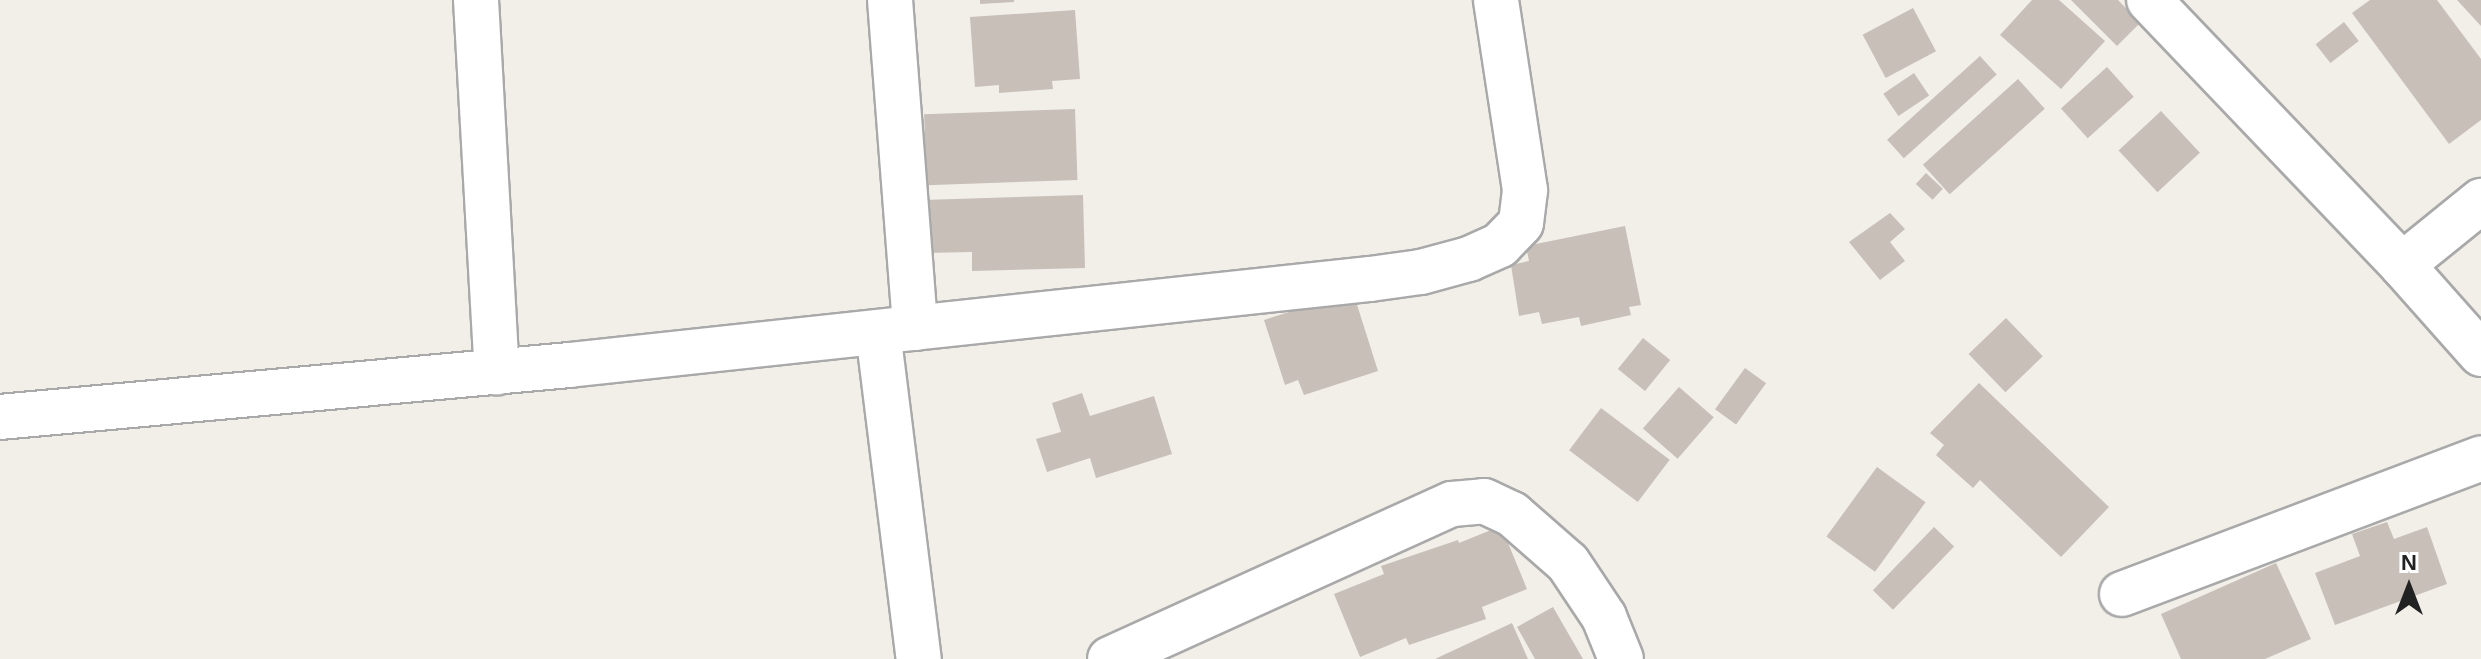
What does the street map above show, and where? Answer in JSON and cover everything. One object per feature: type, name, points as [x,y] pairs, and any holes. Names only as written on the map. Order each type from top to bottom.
[{"type":"street","points":[[476,0],[497,372]]},
{"type":"street","points":[[890,0],[896,330],[919,659]]},
{"type":"street","points":[[0,417],[497,372],[896,330],[1370,279],[1421,272],[1469,259],[1500,245],[1521,223],[1525,190],[1496,0]]},
{"type":"street","points":[[2149,0],[2402,265],[2481,354]]},
{"type":"street","points":[[2402,265],[2481,201]]},
{"type":"street","points":[[2122,594],[2481,458]]},
{"type":"street","points":[[1110,659],[1452,504],[1484,501],[1512,514],[1568,563],[1604,617],[1621,659]]},
{"type":"building","points":[[980,0],[1014,0],[1014,2],[980,4]]},
{"type":"building","points":[[2032,0],[2059,0],[2105,41],[2061,89],[2000,35]]},
{"type":"building","points":[[2071,0],[2118,0],[2140,23],[2117,46]]},
{"type":"building","points":[[2370,0],[2437,0],[2481,59],[2481,120],[2449,144],[2352,13]]},
{"type":"building","points":[[2457,0],[2481,0],[2481,26]]},
{"type":"building","points":[[1913,8],[1936,51],[1886,78],[1863,35]]},
{"type":"building","points":[[1075,10],[1080,79],[1052,81],[1053,89],[999,93],[999,85],[975,87],[970,17]]},
{"type":"building","points":[[2344,22],[2359,41],[2330,63],[2316,44]]},
{"type":"building","points":[[1980,56],[1997,75],[1904,158],[1887,140]]},
{"type":"building","points":[[2107,67],[2134,97],[2088,138],[2061,108]]},
{"type":"building","points":[[1914,73],[1929,95],[1898,116],[1883,94]]},
{"type":"building","points":[[2018,79],[2045,109],[1950,194],[1923,165]]},
{"type":"building","points":[[1075,109],[1077,180],[927,185],[924,114]]},
{"type":"building","points":[[2161,111],[2200,153],[2157,192],[2119,151]]},
{"type":"building","points":[[1926,173],[1943,189],[1933,200],[1916,184]]},
{"type":"building","points":[[1083,195],[1085,268],[972,271],[972,252],[925,253],[923,200]]},
{"type":"building","points":[[1890,213],[1905,229],[1890,242],[1905,261],[1880,280],[1849,242]]},
{"type":"building","points":[[1625,226],[1641,305],[1629,307],[1631,315],[1581,326],[1579,317],[1542,324],[1539,312],[1519,316],[1511,265],[1529,261],[1526,246]]},
{"type":"building","points":[[1353,292],[1378,371],[1304,395],[1298,380],[1285,385],[1264,320]]},
{"type":"building","points":[[2006,318],[2043,356],[2005,392],[1969,354]]},
{"type":"building","points":[[1643,338],[1670,360],[1645,391],[1618,369]]},
{"type":"building","points":[[1745,368],[1766,383],[1736,425],[1715,409]]},
{"type":"building","points":[[1979,383],[2109,507],[2061,557],[1980,480],[1973,488],[1936,455],[1944,445],[1930,433]]},
{"type":"building","points":[[1679,387],[1714,417],[1678,459],[1643,429]]},
{"type":"building","points":[[1082,393],[1090,416],[1154,396],[1172,454],[1096,478],[1090,458],[1047,472],[1036,439],[1061,432],[1052,403]]},
{"type":"building","points":[[1601,408],[1670,460],[1638,502],[1569,450]]},
{"type":"building","points":[[1877,467],[1926,502],[1875,572],[1826,537]]},
{"type":"building","points":[[2387,522],[2394,539],[2427,527],[2447,584],[2335,625],[2315,573],[2360,556],[2352,534]]},
{"type":"building","points":[[1501,526],[1527,589],[1482,607],[1486,619],[1409,645],[1406,638],[1360,657],[1334,594],[1384,574],[1381,566],[1458,540],[1459,543]]},
{"type":"building","points":[[1934,527],[1954,546],[1893,610],[1873,590]]},
{"type":"building","points":[[2276,563],[2311,639],[2265,659],[2181,659],[2161,614]]},
{"type":"building","points":[[1553,607],[1583,659],[1535,659],[1517,627]]},
{"type":"building","points":[[1512,623],[1528,659],[1435,659]]}]
